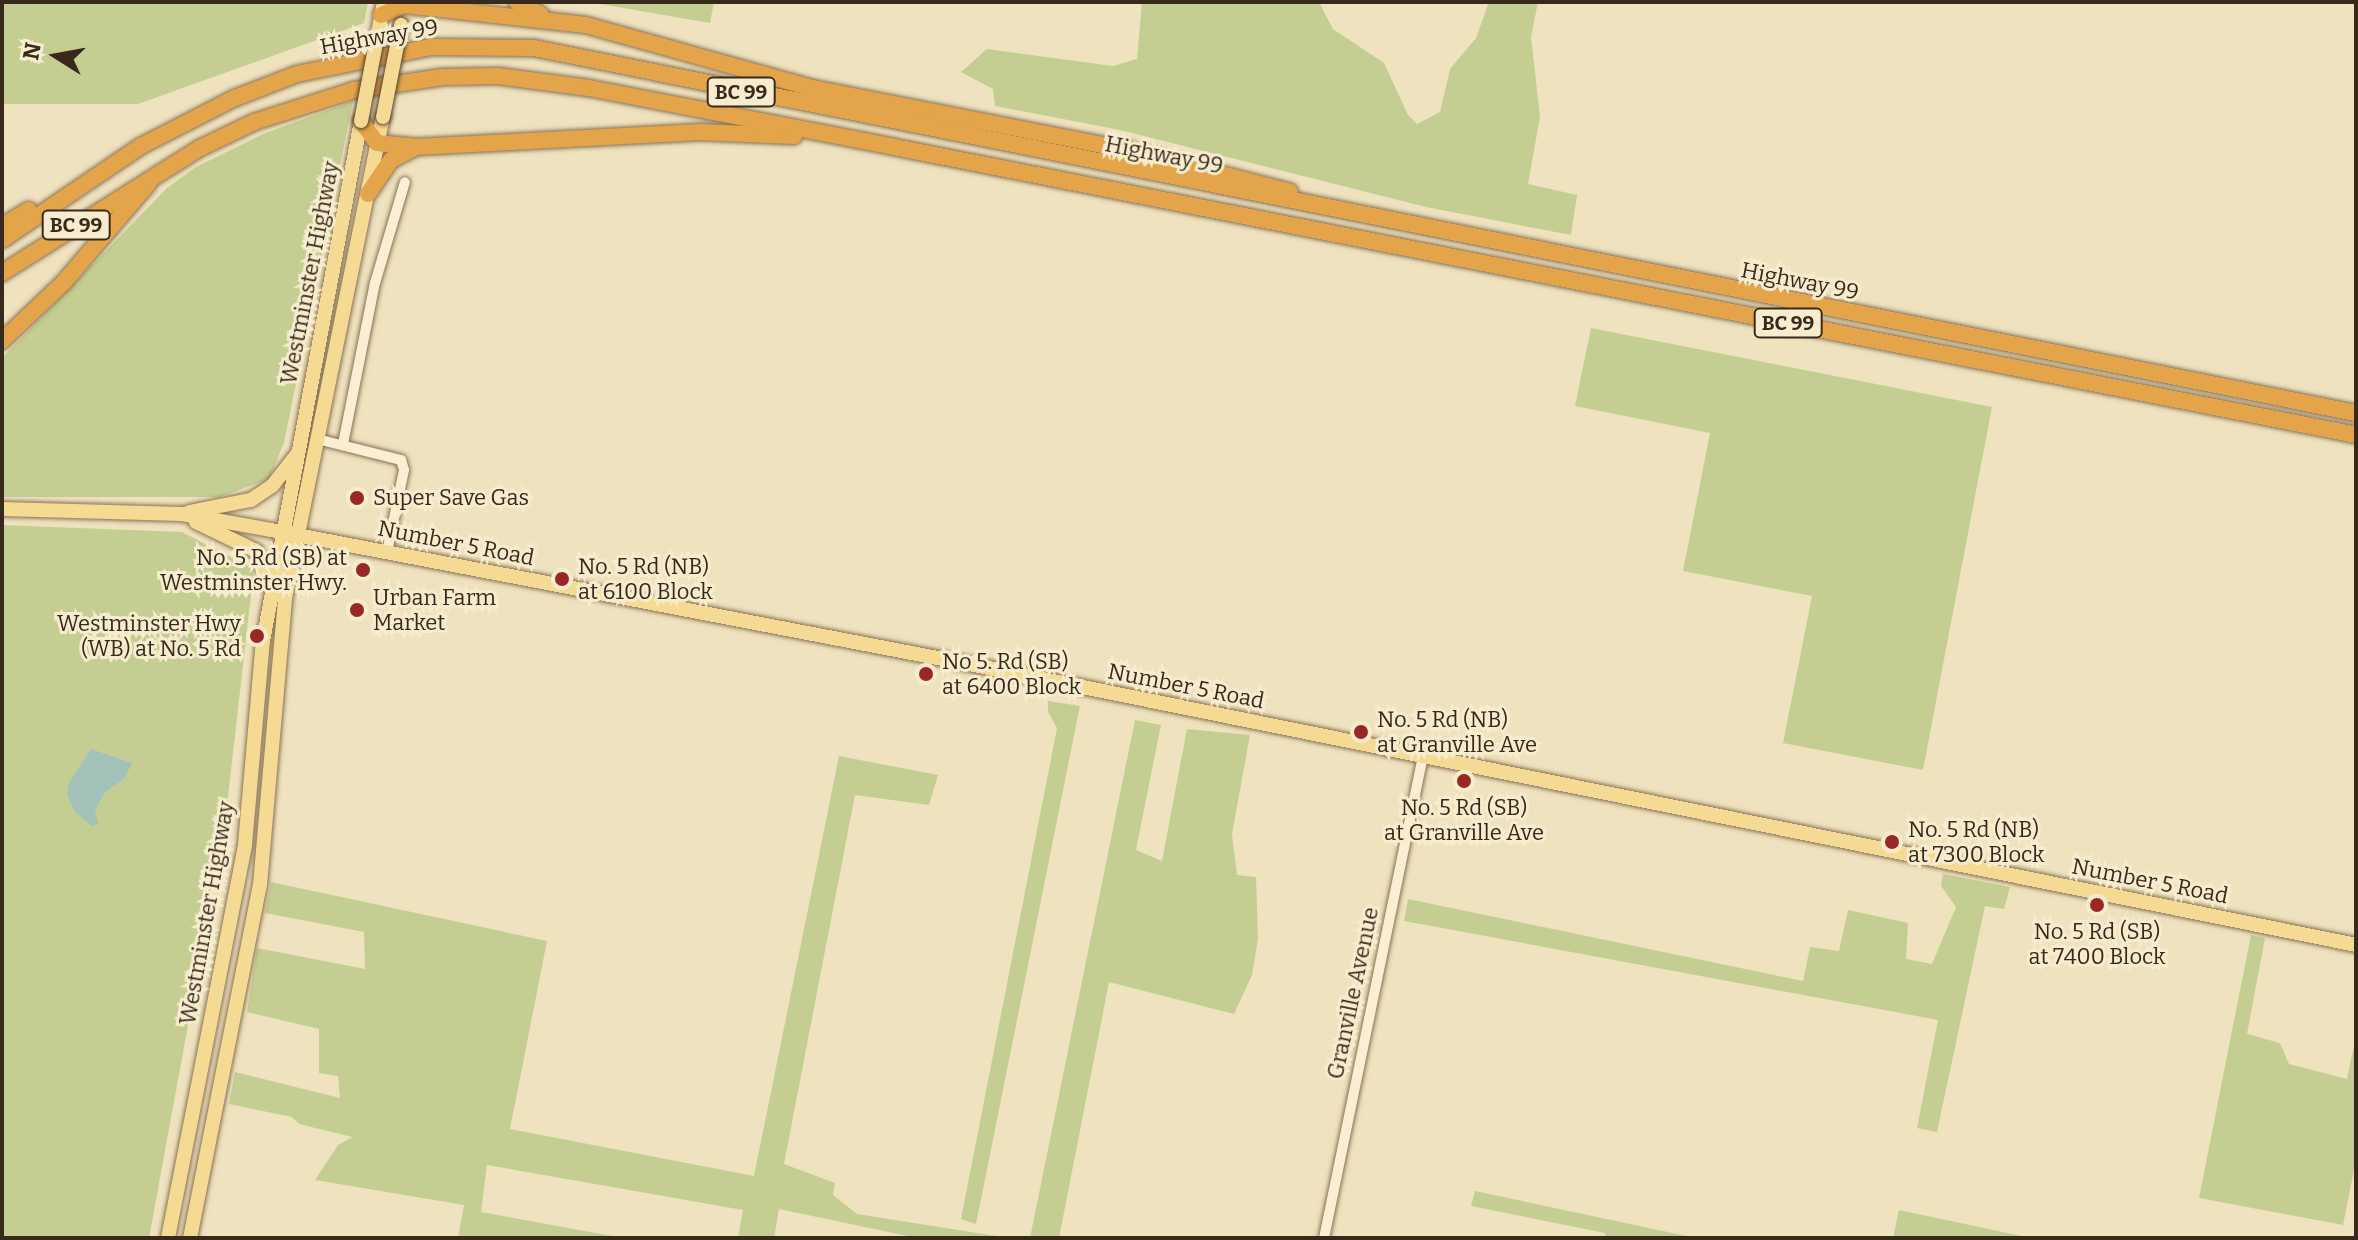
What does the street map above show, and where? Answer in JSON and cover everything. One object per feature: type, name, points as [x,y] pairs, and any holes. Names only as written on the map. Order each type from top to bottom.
[{"type":"highway","points":[[517,2],[550,19]]},
{"type":"highway","points":[[381,16],[405,3],[550,19],[632,35],[811,88],[1128,150],[1352,214]]},
{"type":"highway","name":"Highway 99","points":[[2,240],[141,146],[235,98],[297,74],[393,52],[471,44],[534,48],[2356,413]]},
{"type":"highway","name":"Highway 99","points":[[2,273],[200,148],[310,101],[443,77],[498,76],[589,88],[828,134],[2356,435]]},
{"type":"highway","points":[[361,121],[377,143],[416,147],[701,132],[828,134]]},
{"type":"highway","points":[[2,226],[141,146]]},
{"type":"highway","points":[[368,194],[391,160],[416,147]]},
{"type":"highway","points":[[2,341],[64,282],[151,180]]},
{"type":"main road","name":"Westminster Highway","points":[[190,1238],[260,885],[274,679],[298,535],[405,3]]},
{"type":"main road","name":"Westminster Highway","points":[[168,1238],[245,845],[257,691],[271,595],[381,16]]},
{"type":"main road","points":[[182,514],[251,500],[272,486],[298,452]]},
{"type":"main road","name":"Number 5 Road","points":[[2,509],[182,514],[283,532],[2356,945]]},
{"type":"main road","points":[[182,514],[256,551],[267,569],[271,595]]},
{"type":"street","points":[[343,444],[378,271],[405,182]]},
{"type":"street","points":[[317,439],[392,455],[404,465],[387,552]]},
{"type":"street","name":"Granville Avenue","points":[[1324,1238],[1423,757]]},
{"type":"green space","points":[[2,2],[368,2],[364,23],[138,104],[2,104]]},
{"type":"green space","points":[[589,2],[714,2],[710,23]]},
{"type":"green space","points":[[1142,2],[1319,2],[1333,29],[1384,63],[1408,115],[1417,124],[1440,112],[1450,69],[1476,38],[1489,2],[1538,2],[1531,37],[1540,117],[1528,184],[1577,195],[1571,235],[1426,207],[1120,130],[995,106],[993,89],[961,72],[987,49],[1113,66],[1137,59]]},
{"type":"green space","points":[[353,101],[284,443],[269,479],[220,497],[2,497],[2,358],[167,188],[196,167],[263,134]]},
{"type":"green space","points":[[1591,328],[1992,407],[1923,770],[1783,743],[1812,596],[1683,571],[1710,433],[1575,406]]},
{"type":"green space","points":[[2,525],[182,532],[254,569],[225,823],[149,1238],[2,1238]]},
{"type":"green space","points":[[1048,701],[1080,706],[976,1224],[961,1219],[1057,728],[1048,712]]},
{"type":"green space","points":[[1135,720],[1161,725],[1136,850],[1162,861],[1187,729],[1250,735],[1232,834],[1237,875],[1256,877],[1258,939],[1252,975],[1234,1014],[1109,982],[1059,1238],[1030,1238]]},
{"type":"green space","points":[[839,756],[938,775],[929,805],[855,795],[784,1164],[835,1183],[833,1195],[857,1214],[1009,1238],[917,1238],[779,1209],[774,1238],[738,1238],[743,1210],[487,1165],[481,1212],[623,1238],[458,1238],[464,1205],[315,1180],[338,1145],[352,1137],[299,1124],[292,1117],[229,1104],[235,1072],[340,1098],[338,1076],[319,1073],[319,1029],[247,1012],[257,948],[365,969],[364,932],[265,913],[271,882],[547,941],[510,1129],[754,1176]]},
{"type":"green space","points":[[1943,874],[2010,887],[2004,909],[1985,906],[1937,1132],[1917,1128],[1938,1020],[1404,921],[1408,899],[1803,981],[1810,947],[1839,951],[1848,910],[1908,923],[1906,959],[1932,964],[1956,907],[1941,886]]},
{"type":"green space","points":[[2251,935],[2265,938],[2247,1034],[2280,1043],[2289,1064],[2347,1079],[2356,1036],[2356,1160],[2343,1225],[2199,1198]]},
{"type":"green space","points":[[1475,1191],[1696,1238],[1605,1238],[1605,1233],[1471,1206]]},
{"type":"green space","points":[[1899,1210],[2031,1238],[1893,1238]]},
{"type":"water","points":[[91,749],[132,763],[124,779],[105,792],[95,810],[98,824],[92,826],[75,812],[67,795],[69,783]]},
{"type":"place","name":"Super Save Gas","points":[[357,498]]},
{"type":"place","name":"No. 5 Rd (SB) at Westminster Hwy.","points":[[363,570]]},
{"type":"place","name":"No. 5 Rd (NB) at 6100 Block","points":[[562,579]]},
{"type":"place","name":"Urban Farm Market","points":[[357,610]]},
{"type":"place","name":"Westminster Hwy (WB) at No. 5 Rd","points":[[257,636]]},
{"type":"place","name":"No 5. Rd (SB) at 6400 Block","points":[[926,674]]},
{"type":"place","name":"No. 5 Rd (NB) at Granville Ave","points":[[1361,732]]},
{"type":"place","name":"No. 5 Rd (SB) at Granville Ave","points":[[1464,781]]},
{"type":"place","name":"No. 5 Rd (NB) at 7300 Block","points":[[1892,842]]},
{"type":"place","name":"No. 5 Rd (SB) at 7400 Block","points":[[2097,905]]}]
